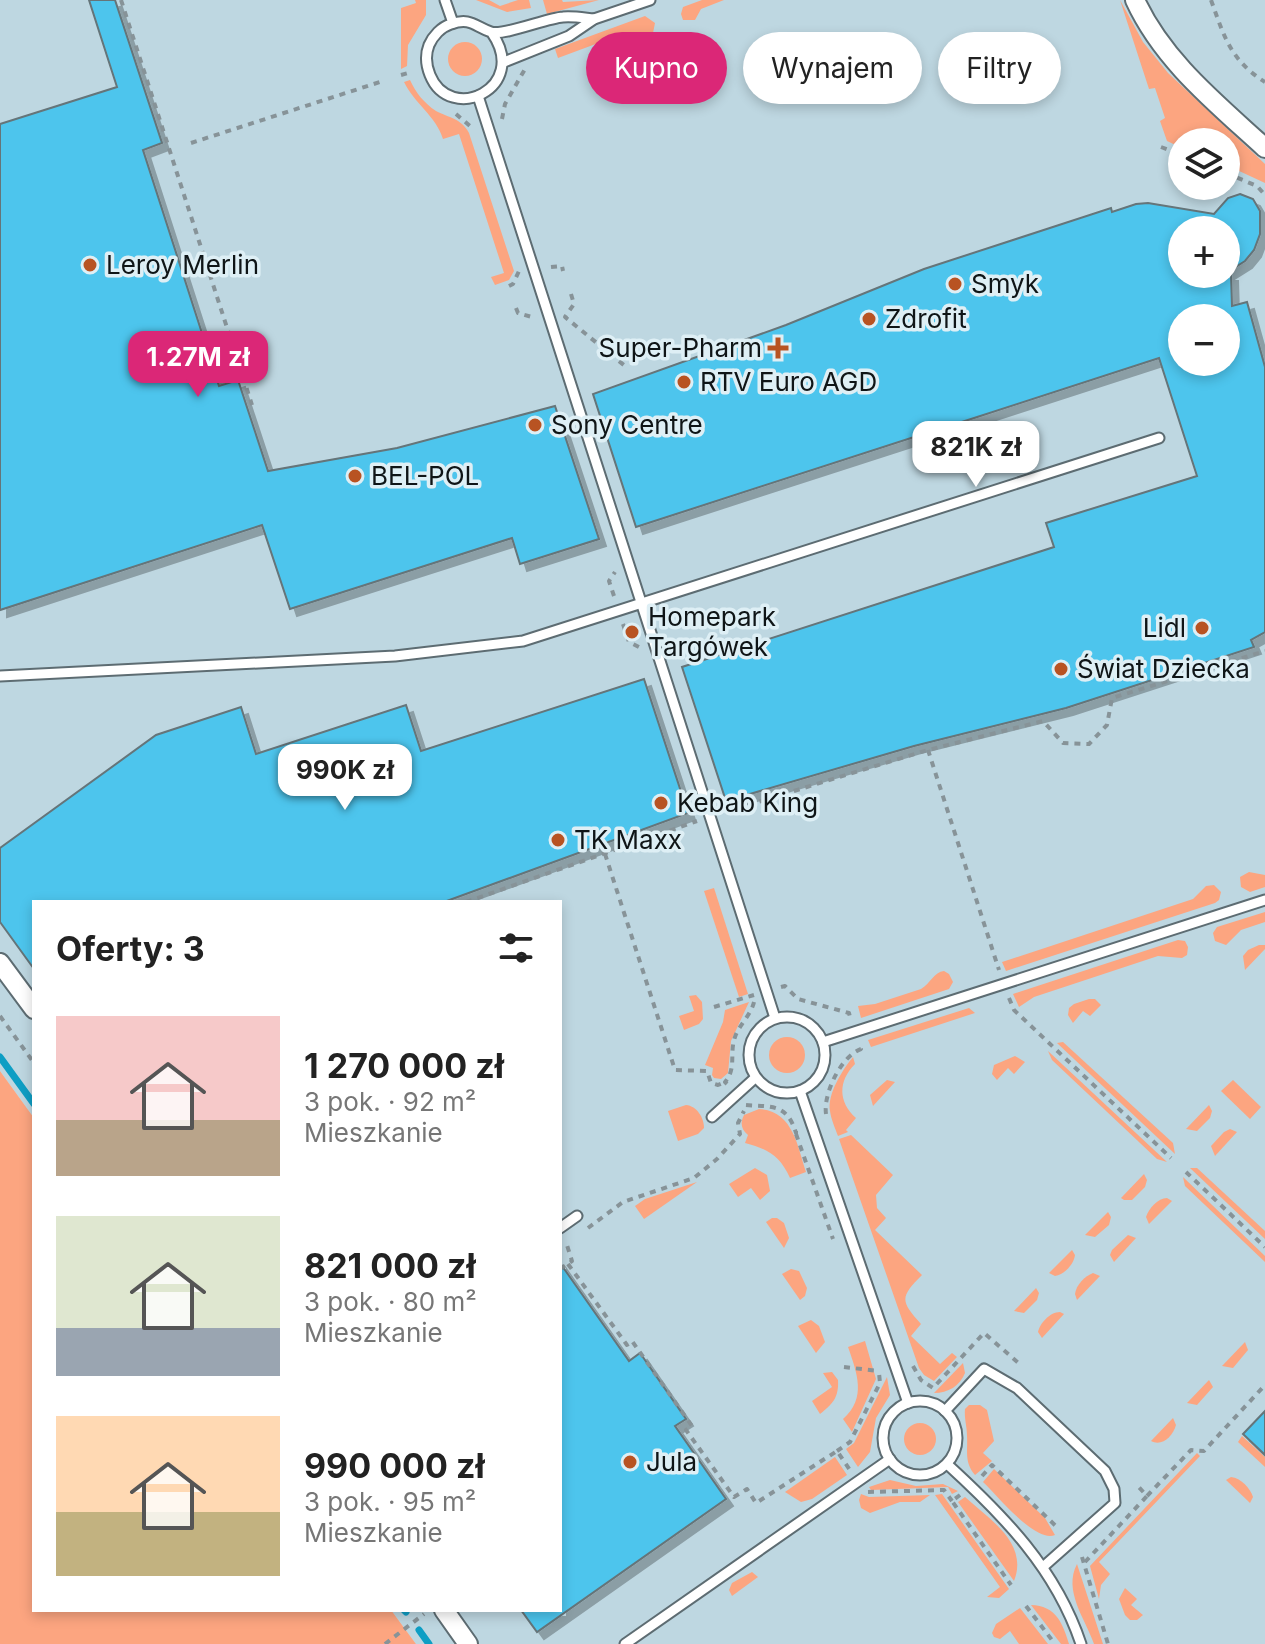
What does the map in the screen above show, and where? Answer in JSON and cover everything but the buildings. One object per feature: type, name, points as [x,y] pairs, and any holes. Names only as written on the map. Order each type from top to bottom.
[{"type":"street","points":[[1135,0],[1145,23],[1170,56],[1197,86],[1265,148]]},
{"type":"street","points":[[0,963],[32,1006]]},
{"type":"street","points":[[445,1612],[468,1644]]},
{"type":"lane","points":[[445,0],[453,23]]},
{"type":"lane","points":[[504,62],[569,36],[594,19],[650,0]]},
{"type":"lane","points":[[492,33],[564,16],[594,19]]},
{"type":"lane","points":[[470,22],[492,33],[502,46],[504,62],[488,92],[467,99],[456,97],[442,91],[433,82],[427,67],[429,44],[442,28],[453,23],[470,22]]},
{"type":"lane","points":[[478,96],[775,1018]]},
{"type":"lane","points":[[0,676],[395,656],[523,641],[1159,438]]},
{"type":"lane","points":[[823,1042],[1265,900]]},
{"type":"lane","points":[[790,1016],[803,1019],[814,1027],[823,1042],[825,1064],[819,1076],[800,1091],[787,1094],[773,1091],[755,1078],[749,1065],[749,1045],[755,1032],[775,1018],[790,1016]]},
{"type":"lane","points":[[712,1117],[755,1078]]},
{"type":"lane","points":[[800,1091],[908,1403]]},
{"type":"lane","points":[[562,1227],[577,1216]]},
{"type":"lane","points":[[945,1411],[984,1369],[1017,1388],[1105,1471],[1114,1489],[1115,1503],[1043,1567]]},
{"type":"lane","points":[[928,1402],[945,1411],[954,1423],[957,1437],[947,1464],[937,1471],[920,1475],[903,1470],[890,1459],[884,1446],[885,1426],[896,1410],[908,1403],[928,1402]]},
{"type":"lane","points":[[625,1644],[890,1459]]},
{"type":"lane","points":[[947,1464],[1001,1515],[1043,1567],[1069,1613],[1081,1644]]},
{"type":"path","points":[[121,0],[252,405]]},
{"type":"path","points":[[1211,0],[1229,50],[1249,72],[1265,82]]},
{"type":"path","points":[[411,63],[415,80]]},
{"type":"path","points":[[497,123],[502,122],[505,104],[525,69],[535,64]]},
{"type":"path","points":[[401,75],[412,72]]},
{"type":"path","points":[[191,143],[383,81]]},
{"type":"path","points":[[447,111],[461,116],[474,130]]},
{"type":"path","points":[[1161,147],[1168,150]]},
{"type":"path","points":[[1240,179],[1257,186],[1265,195]]},
{"type":"path","points":[[509,286],[519,271],[514,257]]},
{"type":"path","points":[[571,294],[574,304],[565,317],[625,366]]},
{"type":"path","points":[[516,308],[518,313],[532,317],[536,327]]},
{"type":"path","points":[[472,900],[710,817],[928,750],[1043,721],[1063,743],[1089,744],[1107,725],[1112,698],[1265,651]]},
{"type":"path","points":[[605,854],[675,1070],[707,1071],[711,1083],[718,1085],[725,1082]]},
{"type":"path","points":[[714,1007],[753,996]]},
{"type":"path","points":[[0,1016],[32,1060]]},
{"type":"path","points":[[587,1229],[623,1202],[694,1178],[740,1134],[739,1117],[748,1107]]},
{"type":"path","points":[[1186,1172],[1265,1247]]},
{"type":"path","points":[[562,1268],[572,1261],[567,1244],[577,1236]]},
{"type":"path","points":[[568,1264],[627,1345],[632,1341],[692,1426],[686,1430],[734,1497],[747,1489],[756,1503],[850,1442],[880,1383],[879,1372],[844,1367]]},
{"type":"path","points":[[912,1363],[921,1380],[933,1388],[984,1333],[1022,1366]]},
{"type":"path","points":[[1108,1644],[1085,1575],[1083,1559],[1191,1450],[1204,1451],[1265,1385]]},
{"type":"path","points":[[837,1451],[870,1494],[944,1490],[952,1501]]},
{"type":"path","points":[[1136,1484],[1147,1496]]},
{"type":"path","points":[[1026,1606],[1055,1644]]},
{"type":"path","points":[[385,1644],[426,1612]]},
{"type":"shaded area","name":"Homepark Targówek","points":[[0,0],[1265,0],[1265,1644],[416,1644],[392,1612],[562,1612],[562,900],[32,900],[32,1115],[0,1071]]},
{"type":"shaded area","points":[[415,0],[426,0],[426,15],[408,45],[407,66],[401,69],[401,8],[416,3]]},
{"type":"shaded area","points":[[476,0],[489,0],[500,6],[529,0],[531,8],[507,12]]},
{"type":"shaded area","points":[[543,0],[563,2],[599,0],[547,14]]},
{"type":"shaded area","points":[[702,0],[724,0],[701,9],[695,20],[683,20],[683,7]]},
{"type":"shaded area","points":[[1120,0],[1143,42],[1168,73],[1227,128],[1168,128],[1167,141],[1160,121],[1165,118],[1155,88],[1149,89]]},
{"type":"shaded area","points":[[645,16],[655,23],[653,32],[601,32]]},
{"type":"shaded area","points":[[586,38],[586,48],[558,58],[555,49]]},
{"type":"shaded area","points":[[465,42],[477,47],[482,59],[477,71],[465,76],[453,71],[448,59],[453,47]]},
{"type":"shaded area","points":[[410,80],[428,105],[458,121],[469,133],[514,271],[509,280],[495,285],[491,277],[504,273],[459,134],[443,139],[435,123],[404,82]]},
{"type":"shaded area","points":[[1240,141],[1265,164],[1265,183],[1240,171]]},
{"type":"shaded area","points":[[1249,872],[1265,875],[1265,887],[1250,892],[1241,887],[1240,877]]},
{"type":"shaded area","points":[[1214,885],[1221,892],[1215,903],[1006,971],[1002,962],[1193,899],[1206,886]]},
{"type":"shaded area","points":[[714,888],[748,994],[739,997],[704,891]]},
{"type":"shaded area","points":[[1265,912],[1265,922],[1241,930],[1226,945],[1215,941],[1213,933],[1217,927]]},
{"type":"shaded area","points":[[1178,940],[1185,941],[1188,947],[1187,955],[1182,958],[1158,956],[1034,997],[1019,1007],[1013,994]]},
{"type":"shaded area","points":[[1259,945],[1265,945],[1265,949],[1245,970],[1243,956]]},
{"type":"shaded area","points":[[944,971],[953,982],[949,989],[861,1018],[858,1006],[875,1004],[921,989]]},
{"type":"shaded area","points":[[696,995],[702,1002],[703,1019],[684,1030],[679,1016],[694,1011],[689,996]]},
{"type":"shaded area","points":[[1095,999],[1101,1005],[1090,1016],[1083,1011],[1073,1023],[1068,1015],[1069,1008]]},
{"type":"shaded area","points":[[749,1002],[731,1041],[728,1073],[721,1079],[714,1078],[713,1068],[705,1065],[725,1010]]},
{"type":"shaded area","points":[[969,1008],[975,1013],[871,1047],[868,1040]]},
{"type":"shaded area","points":[[787,1037],[799,1043],[805,1055],[799,1067],[787,1073],[775,1067],[769,1055],[775,1043]]},
{"type":"shaded area","points":[[1063,1042],[1173,1143],[1175,1154],[1057,1043]]},
{"type":"shaded area","points":[[1048,1051],[1167,1162],[1157,1159],[1052,1060]]},
{"type":"shaded area","points":[[1015,1056],[1025,1062],[1014,1074],[1008,1068],[997,1080],[992,1074],[994,1065]]},
{"type":"shaded area","points":[[853,1057],[855,1064],[845,1077],[842,1091],[846,1105],[856,1118],[846,1130],[848,1132],[838,1136],[831,1114],[831,1097]]},
{"type":"shaded area","points":[[0,1071],[32,1115],[32,1612],[392,1612],[416,1644],[0,1644]]},
{"type":"shaded area","points":[[887,1080],[895,1082],[873,1106],[870,1095]]},
{"type":"shaded area","points":[[1233,1080],[1261,1107],[1250,1119],[1221,1091]]},
{"type":"shaded area","points":[[686,1105],[699,1113],[704,1128],[698,1134],[678,1141],[668,1111]]},
{"type":"shaded area","points":[[1209,1105],[1212,1111],[1210,1118],[1197,1131],[1186,1129]]},
{"type":"shaded area","points":[[759,1109],[779,1116],[792,1131],[806,1172],[790,1178],[772,1154],[745,1143],[748,1135],[742,1123],[744,1115]]},
{"type":"shaded area","points":[[1230,1129],[1237,1132],[1215,1156],[1211,1146]]},
{"type":"shaded area","points":[[851,1135],[893,1175],[876,1195],[877,1208],[886,1218],[875,1230],[922,1275],[905,1299],[909,1310],[921,1324],[911,1336],[940,1364],[952,1353],[957,1357],[934,1381],[919,1368],[839,1139]]},
{"type":"shaded area","points":[[755,1168],[767,1175],[770,1191],[760,1200],[751,1188],[738,1197],[729,1184]]},
{"type":"shaded area","points":[[1190,1168],[1197,1168],[1265,1231],[1265,1239]]},
{"type":"shaded area","points":[[1144,1174],[1147,1180],[1145,1187],[1132,1200],[1121,1198]]},
{"type":"shaded area","points":[[1183,1177],[1265,1256],[1265,1262],[1185,1186]]},
{"type":"shaded area","points":[[697,1182],[644,1219],[635,1206],[645,1199]]},
{"type":"shaded area","points":[[1167,1198],[1172,1201],[1149,1224],[1146,1217],[1149,1210]]},
{"type":"shaded area","points":[[1108,1212],[1111,1217],[1109,1225],[1095,1237],[1085,1235]]},
{"type":"shaded area","points":[[772,1218],[784,1223],[789,1238],[784,1248],[766,1222]]},
{"type":"shaded area","points":[[1128,1235],[1136,1238],[1114,1262],[1110,1255],[1112,1250]]},
{"type":"shaded area","points":[[1072,1250],[1075,1255],[1073,1262],[1062,1274],[1055,1276],[1049,1273]]},
{"type":"shaded area","points":[[791,1269],[799,1271],[807,1288],[800,1300],[782,1274]]},
{"type":"shaded area","points":[[1093,1273],[1100,1276],[1077,1300],[1077,1287]]},
{"type":"shaded area","points":[[1036,1288],[1039,1293],[1037,1300],[1024,1313],[1014,1311]]},
{"type":"shaded area","points":[[1060,1312],[1064,1314],[1042,1338],[1038,1332],[1041,1325],[1049,1316]]},
{"type":"shaded area","points":[[811,1320],[819,1326],[825,1342],[816,1353],[798,1326]]},
{"type":"shaded area","points":[[865,1341],[876,1379],[852,1432],[843,1419],[858,1394],[857,1376],[848,1347]]},
{"type":"shaded area","points":[[1245,1342],[1248,1350],[1233,1368],[1222,1366]]},
{"type":"shaded area","points":[[963,1363],[965,1373],[960,1382],[949,1390],[934,1393]]},
{"type":"shaded area","points":[[832,1372],[838,1380],[836,1396],[820,1414],[812,1401],[832,1387],[823,1373]]},
{"type":"shaded area","points":[[887,1377],[890,1395],[876,1418],[870,1452],[858,1467],[846,1449],[854,1443]]},
{"type":"shaded area","points":[[1209,1380],[1213,1387],[1197,1405],[1187,1403]]},
{"type":"shaded area","points":[[969,1405],[980,1405],[987,1410],[994,1441],[983,1453],[992,1461],[975,1475],[967,1456],[965,1409]]},
{"type":"shaded area","points":[[1173,1418],[1176,1425],[1170,1436],[1159,1443],[1151,1441]]},
{"type":"shaded area","points":[[920,1423],[931,1428],[936,1439],[931,1450],[920,1455],[909,1450],[904,1439],[909,1428]]},
{"type":"shaded area","points":[[1242,1436],[1265,1457],[1265,1467],[1238,1442]]},
{"type":"shaded area","points":[[1197,1453],[1200,1456],[1099,1562],[1110,1574],[1101,1585],[1099,1599],[1090,1566]]},
{"type":"shaded area","points":[[835,1457],[847,1475],[812,1499],[801,1502],[785,1492]]},
{"type":"shaded area","points":[[994,1469],[1045,1518],[1055,1535],[1047,1536],[1027,1525],[983,1482]]},
{"type":"shaded area","points":[[1231,1477],[1247,1487],[1253,1497],[1250,1503],[1226,1480]]},
{"type":"shaded area","points":[[890,1480],[916,1486],[943,1484],[958,1491],[952,1494],[948,1487],[871,1490],[869,1487]]},
{"type":"shaded area","points":[[861,1494],[869,1497],[930,1495],[920,1502],[900,1502],[870,1513],[861,1508]]},
{"type":"shaded area","points":[[942,1494],[1009,1589],[999,1598],[987,1597],[1000,1587],[935,1495]]},
{"type":"shaded area","points":[[965,1497],[995,1523],[1011,1544],[1017,1567],[1014,1581],[958,1502]]},
{"type":"shaded area","points":[[1077,1564],[1103,1644],[1094,1644],[1077,1604],[1072,1584]]},
{"type":"shaded area","points":[[752,1572],[758,1577],[732,1596],[729,1590],[732,1583]]},
{"type":"shaded area","points":[[1125,1588],[1137,1599],[1131,1605],[1143,1615],[1137,1620],[1130,1620],[1125,1615],[1119,1599]]},
{"type":"shaded area","points":[[1031,1605],[1046,1608],[1057,1617],[1069,1644],[1061,1644]]},
{"type":"shaded area","points":[[1020,1608],[1048,1644],[1019,1644],[1010,1631],[1000,1639],[994,1637],[992,1633],[996,1624]]},
{"type":"waterway","points":[[0,1057],[32,1101]]},
{"type":"waterway","points":[[419,1630],[429,1644]]},
{"type":"place","name":"Leroy Merlin","points":[[90,265]]},
{"type":"place","name":"Smyk","points":[[955,284]]},
{"type":"place","name":"Zdrofit","points":[[869,319]]},
{"type":"place","name":"Super-Pharm","points":[[778,348]]},
{"type":"place","name":"RTV Euro AGD","points":[[684,382]]},
{"type":"place","name":"Sony Centre","points":[[535,425]]},
{"type":"place","name":"BEL-POL","points":[[355,476]]},
{"type":"place","name":"Lidl","points":[[1202,628]]},
{"type":"place","name":"Homepark Targówek","points":[[632,632]]},
{"type":"place","name":"Świat Dziecka","points":[[1061,669]]},
{"type":"place","name":"Kebab King","points":[[661,803]]},
{"type":"place","name":"TK Maxx","points":[[558,840]]},
{"type":"place","name":"Jula","points":[[630,1462]]}]
